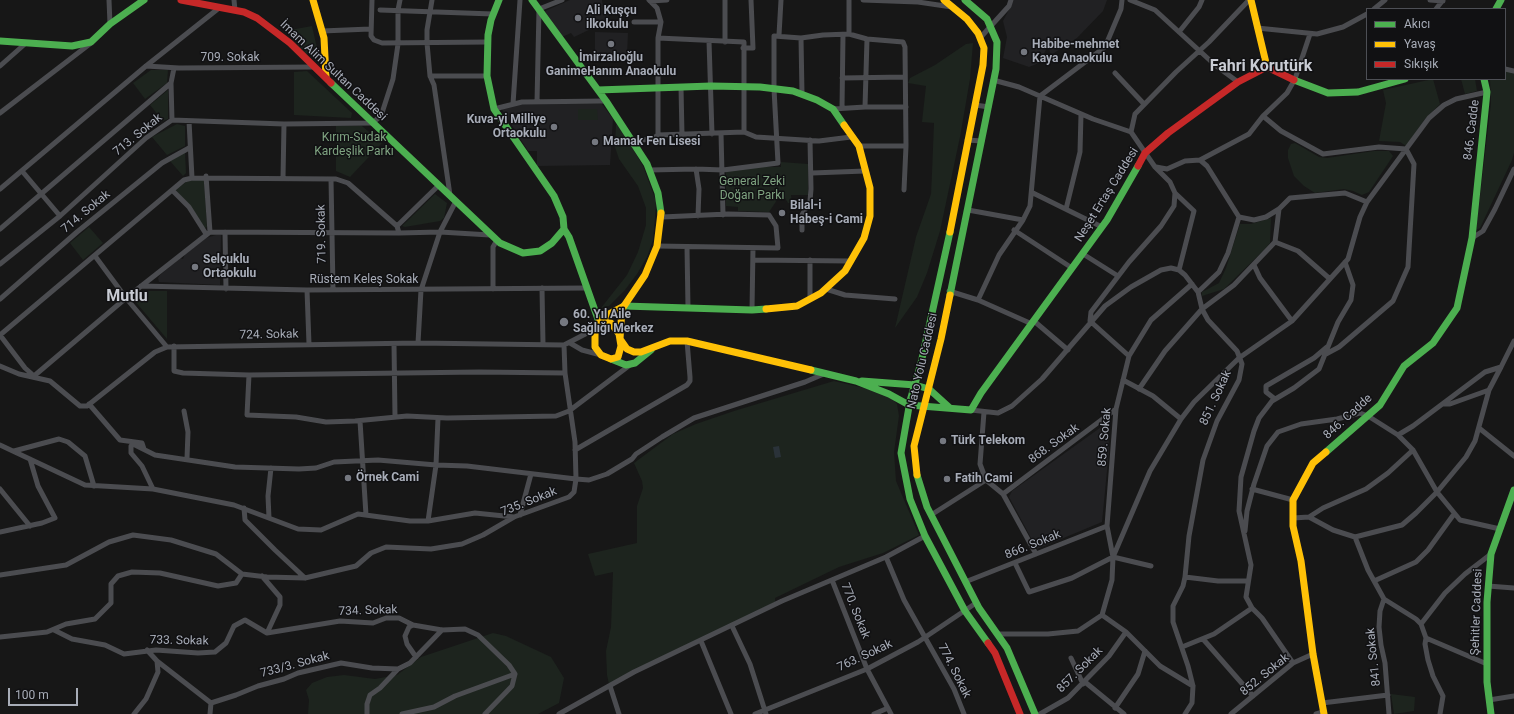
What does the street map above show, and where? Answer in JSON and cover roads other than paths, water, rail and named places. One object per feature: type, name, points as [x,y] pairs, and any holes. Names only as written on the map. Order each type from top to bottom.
[{"type":"street","points":[[109,0],[110,24]]},
{"type":"street","points":[[0,113],[91,42],[110,24],[144,0]]},
{"type":"street","name":"İmam Alim Sultan Caddesi","points":[[181,0],[244,12],[257,18],[290,44],[326,77],[372,123],[450,195],[490,235],[513,250],[523,253],[540,251],[552,243],[564,229]]},
{"type":"street","points":[[234,0],[235,10]]},
{"type":"street","points":[[313,0],[325,44],[326,77]]},
{"type":"street","points":[[372,0],[370,36],[382,44],[488,42]]},
{"type":"street","points":[[372,123],[381,116],[394,79],[398,44],[398,10],[400,0]]},
{"type":"street","points":[[432,0],[427,30],[430,76],[434,85],[450,195]]},
{"type":"street","points":[[499,0],[493,14],[488,42],[487,76],[494,109],[554,196],[563,217],[564,229],[569,237],[587,288],[597,325],[595,347],[602,355]]},
{"type":"street","points":[[513,104],[520,0]]},
{"type":"street","points":[[532,0],[598,90],[632,141],[649,170],[658,192],[662,217],[657,246],[645,275],[623,307],[620,339],[621,352],[618,357],[611,359]]},
{"type":"street","points":[[539,9],[562,0]]},
{"type":"street","points":[[650,0],[667,0]]},
{"type":"street","points":[[650,0],[657,8],[661,22],[658,38],[658,135]]},
{"type":"street","points":[[725,0],[725,42]]},
{"type":"street","points":[[744,48],[753,48],[751,0]]},
{"type":"street","points":[[779,35],[781,0]]},
{"type":"street","points":[[849,0],[849,34]]},
{"type":"street","points":[[863,0],[918,2],[953,8]]},
{"type":"street","points":[[944,0],[966,19],[980,38],[984,48],[983,65],[956,202],[915,385],[909,405],[901,453],[905,480],[910,499],[925,536],[966,611],[995,653],[1020,714]]},
{"type":"street","name":"Nato Yolu Caddesi","points":[[965,0],[988,19],[997,42],[994,80],[968,210],[949,291],[941,339],[914,446],[917,479],[931,515],[976,603],[1007,648],[1035,714]]},
{"type":"street","points":[[980,38],[1008,6],[1011,0]]},
{"type":"street","points":[[978,300],[999,255],[1014,230],[1023,220],[1030,206],[1033,193],[1040,96],[1105,47],[1121,8],[1122,0]]},
{"type":"street","points":[[1130,0],[1155,10],[1199,51],[1238,82]]},
{"type":"street","points":[[1178,32],[1199,7],[1202,0]]},
{"type":"street","points":[[1131,132],[1135,114],[1144,104],[1250,0],[1267,67],[1314,89],[1328,93],[1358,92],[1402,80]]},
{"type":"street","points":[[1375,8],[1385,0]]},
{"type":"street","points":[[1430,0],[1443,1]]},
{"type":"street","points":[[0,189],[146,66],[219,8]]},
{"type":"street","points":[[537,102],[539,9]]},
{"type":"street","points":[[380,10],[493,14]]},
{"type":"street","points":[[1258,28],[1310,34],[1326,33],[1343,27],[1366,15]]},
{"type":"street","points":[[634,22],[661,22]]},
{"type":"street","points":[[322,31],[370,29]]},
{"type":"street","points":[[842,108],[843,34]]},
{"type":"street","points":[[649,170],[723,170],[777,164],[774,89],[774,36],[779,35],[801,38],[849,34],[867,39],[896,40],[902,42],[905,47],[906,146],[904,190]]},
{"type":"street","points":[[1155,167],[1167,169],[1185,161],[1200,160],[1249,134],[1263,116],[1287,93],[1295,79],[1310,34]]},
{"type":"street","points":[[658,38],[744,42],[744,132]]},
{"type":"street","points":[[801,38],[802,94]]},
{"type":"street","points":[[865,107],[867,39]]},
{"type":"street","points":[[0,41],[72,46],[91,42]]},
{"type":"street","points":[[709,41],[712,134]]},
{"type":"street","points":[[0,66],[27,42]]},
{"type":"street","name":"709. Sokak","points":[[146,66],[174,68],[314,67]]},
{"type":"street","name":"Neşet Ertaş Caddesi","points":[[972,410],[981,394],[1102,227],[1145,153],[1168,132],[1203,106],[1238,82],[1267,67]]},
{"type":"street","points":[[172,120],[171,83],[174,68]]},
{"type":"street","points":[[1115,73],[1144,104]]},
{"type":"street","points":[[430,76],[487,76]]},
{"type":"street","points":[[842,78],[866,79],[905,77]]},
{"type":"street","points":[[597,325],[611,323],[627,349],[634,352],[641,352],[670,341],[687,341],[856,381],[889,394],[909,405],[998,413],[1012,406],[1068,350],[1090,321],[1105,306],[1131,287],[1161,270],[1171,268],[1179,270],[1194,211],[1176,193],[1170,182],[1155,167],[1131,132],[1081,114],[1019,87],[994,80]]},
{"type":"street","name":"846. Cadde","points":[[1292,500],[1313,463],[1380,404],[1404,366],[1433,343],[1457,308],[1472,238],[1487,92],[1484,80]]},
{"type":"street","points":[[0,229],[171,83]]},
{"type":"street","points":[[567,344],[597,325],[607,315],[623,307],[752,310],[797,306],[826,289],[845,271],[864,238],[870,216],[870,188],[859,146],[851,137],[846,127],[833,110],[802,94],[774,89],[711,86],[598,90]]},
{"type":"street","points":[[681,87],[682,135]]},
{"type":"street","points":[[1014,563],[1028,592],[1072,578],[1113,557],[1150,471],[1181,419],[1194,402],[1239,358],[1292,321],[1348,259],[1360,217],[1367,202],[1429,118],[1444,105],[1470,95],[1487,92]]},
{"type":"street","points":[[494,109],[513,104],[537,102],[606,102]]},
{"type":"street","points":[[975,105],[988,107]]},
{"type":"street","points":[[833,110],[865,107],[906,108]]},
{"type":"street","points":[[1066,210],[1080,152],[1081,114]]},
{"type":"street","points":[[1263,116],[1281,131],[1323,154],[1380,147],[1406,150]]},
{"type":"street","name":"713. Sokak","points":[[0,264],[60,216],[146,138],[172,120],[284,124],[372,123]]},
{"type":"street","points":[[189,121],[189,148],[192,178]]},
{"type":"street","points":[[283,178],[284,124]]},
{"type":"street","points":[[632,141],[652,139],[658,135],[744,132],[756,136],[810,140],[851,137]]},
{"type":"street","points":[[721,133],[723,214]]},
{"type":"street","points":[[802,230],[802,215],[810,201],[812,173],[810,140]]},
{"type":"street","points":[[968,140],[982,141]]},
{"type":"street","points":[[859,146],[906,146]]},
{"type":"street","name":"714. Sokak","points":[[0,299],[77,232],[162,163],[189,148]]},
{"type":"street","points":[[1326,354],[1339,347],[1393,301],[1408,267],[1414,164],[1406,150]]},
{"type":"street","points":[[1200,160],[1207,166],[1239,217],[1254,220],[1266,217],[1290,198],[1345,193],[1367,202]]},
{"type":"street","points":[[696,169],[699,189],[698,216]]},
{"type":"street","points":[[1472,238],[1483,231],[1514,169]]},
{"type":"street","points":[[22,171],[60,216]]},
{"type":"street","points":[[812,173],[865,171]]},
{"type":"street","points":[[206,176],[208,233]]},
{"type":"street","points":[[34,376],[25,368],[0,335],[184,180],[206,176],[331,180],[336,178],[348,183],[397,226],[399,233]]},
{"type":"street","name":"719. Sokak","points":[[331,180],[333,289]]},
{"type":"street","points":[[397,226],[439,185]]},
{"type":"street","points":[[172,190],[188,207],[208,233]]},
{"type":"street","points":[[1033,193],[1102,227]]},
{"type":"street","points":[[1090,321],[1091,312],[1118,276],[1160,226],[1174,206],[1176,193]]},
{"type":"street","points":[[418,344],[421,290],[440,232],[456,201]]},
{"type":"street","points":[[1139,389],[1165,351],[1202,309],[1234,284],[1275,242],[1278,209]]},
{"type":"street","points":[[968,210],[1023,220]]},
{"type":"street","points":[[657,246],[778,248],[776,226],[769,215],[723,214],[662,217]]},
{"type":"street","points":[[1198,292],[1219,272],[1228,253],[1239,217]]},
{"type":"street","points":[[1014,230],[1072,268]]},
{"type":"street","points":[[225,232],[226,289]]},
{"type":"street","points":[[34,376],[126,298],[208,233],[440,232],[490,235]]},
{"type":"street","points":[[493,289],[493,247],[497,240]]},
{"type":"street","points":[[1275,242],[1298,251],[1330,279]]},
{"type":"street","points":[[687,247],[688,308]]},
{"type":"street","points":[[752,310],[754,248]]},
{"type":"street","points":[[1083,254],[1118,276]]},
{"type":"street","points":[[95,256],[126,298],[167,347]]},
{"type":"street","points":[[753,260],[850,261]]},
{"type":"street","points":[[810,260],[810,299]]},
{"type":"street","points":[[1293,663],[1262,618],[1252,608],[1246,597],[1251,566],[1239,512],[1241,477],[1260,418],[1275,399],[1294,388],[1319,369],[1338,322],[1351,300],[1353,285],[1345,262]]},
{"type":"street","points":[[1254,265],[1260,278],[1292,321]]},
{"type":"street","name":"851. Sokak","points":[[1179,270],[1198,292],[1202,309],[1208,320],[1237,351],[1242,364],[1239,380],[1217,421],[1203,460],[1189,536],[1185,577],[1183,586],[1173,606],[1173,622],[1193,686],[1192,703],[1186,714]]},
{"type":"street","name":"859. Sokak","points":[[1102,615],[1112,580],[1113,557],[1107,526],[1116,409],[1129,356],[1151,320],[1192,284]]},
{"type":"street","name":"Rüstem Keleş Sokak","points":[[141,286],[307,290],[587,288]]},
{"type":"street","points":[[542,288],[543,344]]},
{"type":"street","points":[[826,289],[845,295],[894,299]]},
{"type":"street","points":[[307,290],[309,344]]},
{"type":"street","points":[[949,291],[978,300],[1033,323],[1068,350]]},
{"type":"street","points":[[1090,321],[1129,356]]},
{"type":"street","points":[[575,450],[687,384],[690,381],[690,377],[687,341]]},
{"type":"street","points":[[1309,517],[1333,530],[1355,537],[1402,525],[1416,513],[1437,492],[1466,457],[1475,441],[1489,390],[1514,341]]},
{"type":"street","name":"724. Sokak","points":[[89,404],[155,352],[174,346],[309,344],[567,344]]},
{"type":"street","points":[[394,344],[395,417]]},
{"type":"street","points":[[567,344],[582,350],[602,355],[619,363],[631,364]]},
{"type":"street","points":[[567,344],[565,373],[575,450],[576,479]]},
{"type":"street","points":[[174,346],[174,371],[183,373],[249,375],[565,373]]},
{"type":"street","points":[[249,375],[247,415],[296,417],[326,422],[360,421],[395,417],[438,418],[556,416],[569,411],[631,364],[643,357],[654,347]]},
{"type":"street","points":[[1275,399],[1266,392],[1266,386],[1309,362],[1327,347]]},
{"type":"street","points":[[0,366],[19,374],[34,376],[50,381],[61,388],[80,406],[89,404],[120,440],[142,443],[144,449]]},
{"type":"street","points":[[1398,435],[1413,426],[1485,372],[1501,367]]},
{"type":"street","points":[[153,489],[142,466],[131,454],[131,446],[133,444],[155,455],[187,458],[227,466],[316,468],[334,462],[362,461],[467,466],[590,480],[607,474],[632,459],[636,454],[662,437],[694,418],[805,382],[826,373]]},
{"type":"street","points":[[1123,380],[1153,396],[1181,419]]},
{"type":"street","points":[[856,381],[915,385],[929,389],[950,408]]},
{"type":"street","points":[[1443,404],[1450,404],[1489,390]]},
{"type":"street","name":"868. Sokak","points":[[1003,494],[1116,409]]},
{"type":"street","points":[[184,411],[188,432],[187,458]]},
{"type":"street","points":[[984,412],[980,464],[986,480],[1003,494],[1036,554]]},
{"type":"street","points":[[1245,538],[1247,511],[1252,489],[1267,446],[1278,432],[1301,424],[1337,419],[1360,413],[1368,416],[1398,435],[1413,450],[1437,492],[1460,520],[1500,529]]},
{"type":"street","points":[[428,521],[436,465],[438,418]]},
{"type":"street","points":[[360,421],[366,515]]},
{"type":"street","points":[[1479,428],[1514,456]]},
{"type":"street","points":[[14,451],[59,439],[68,442],[84,456],[94,486]]},
{"type":"street","points":[[0,445],[86,485],[153,489],[244,508],[298,529],[321,530],[358,514],[410,521],[428,521],[475,513],[514,517]]},
{"type":"street","points":[[1293,518],[1309,517],[1323,508],[1366,488],[1388,474],[1413,450]]},
{"type":"street","points":[[0,532],[30,526],[55,518],[38,486],[30,459]]},
{"type":"street","points":[[269,518],[268,496],[271,468]]},
{"type":"street","points":[[520,515],[532,474]]},
{"type":"street","name":"735. Sokak","points":[[242,574],[305,578],[356,566],[371,553],[386,547],[431,549],[451,547],[483,535],[514,517],[569,496],[574,492],[576,479]]},
{"type":"street","points":[[931,515],[986,480]]},
{"type":"street","points":[[0,489],[30,526]]},
{"type":"street","points":[[1252,489],[1292,500],[1293,518],[1313,654],[1324,713],[1316,714]]},
{"type":"street","name":"Şehitler Caddesi","points":[[1491,714],[1487,664],[1488,586],[1491,554],[1514,490]]},
{"type":"street","points":[[244,508],[245,520],[305,578]]},
{"type":"street","points":[[1374,581],[1416,562],[1428,550],[1454,514]]},
{"type":"street","name":"866. Sokak","points":[[965,582],[1107,526]]},
{"type":"street","points":[[0,575],[66,564],[109,542],[133,535],[171,540],[216,554],[242,574],[236,583],[218,586],[160,573],[132,572],[118,576],[111,584],[111,603],[95,619],[66,624],[54,630],[0,637]]},
{"type":"street","points":[[559,714],[610,686],[701,641],[832,580],[886,557],[925,536]]},
{"type":"street","points":[[1355,537],[1368,570],[1384,599],[1416,619],[1421,624],[1426,638],[1425,644],[1428,660],[1442,696],[1440,714]]},
{"type":"street","points":[[1421,624],[1445,593],[1464,574],[1491,554]]},
{"type":"street","name":"774. Sokak","points":[[886,557],[904,600],[954,689],[964,714]]},
{"type":"street","points":[[1113,557],[1151,566]]},
{"type":"street","points":[[262,576],[280,597],[280,605],[267,633]]},
{"type":"street","points":[[1185,577],[1218,581],[1248,581]]},
{"type":"street","name":"770. Sokak","points":[[832,580],[868,669],[891,714]]},
{"type":"street","points":[[1488,586],[1514,588]]},
{"type":"street","name":"841. Sokak","points":[[1384,599],[1380,610],[1379,628],[1385,663],[1389,714]]},
{"type":"street","name":"763. Sokak","points":[[755,714],[766,712],[868,669],[924,637],[966,611],[976,603]]},
{"type":"street","points":[[1182,647],[1214,634],[1252,608]]},
{"type":"street","points":[[997,634],[1048,634],[1078,631],[1102,615],[1126,632],[1160,666],[1193,686]]},
{"type":"street","name":"734. Sokak","points":[[267,633],[340,620],[373,623],[386,618],[399,618],[413,625],[442,630],[465,628],[478,635],[509,665],[515,674]]},
{"type":"street","name":"733. Sokak","points":[[54,630],[72,639],[111,647],[122,654],[147,650],[198,653],[215,652],[226,642],[234,626],[245,620],[267,633]]},
{"type":"street","points":[[413,625],[409,627],[405,636],[407,644],[416,657]]},
{"type":"street","points":[[732,626],[750,664],[766,712]]},
{"type":"street","points":[[367,714],[367,704],[370,695],[380,688],[398,669],[404,667],[416,657],[442,630]]},
{"type":"street","name":"857. Sokak","points":[[1040,714],[1068,698],[1084,683],[1109,656],[1126,632]]},
{"type":"street","points":[[1426,638],[1487,664]]},
{"type":"street","points":[[1203,639],[1253,696]]},
{"type":"street","points":[[701,641],[731,714]]},
{"type":"street","points":[[147,650],[157,661],[194,688],[211,703],[210,714]]},
{"type":"street","points":[[1115,708],[1138,674],[1145,651]]},
{"type":"street","name":"852. Sokak","points":[[1232,714],[1293,663],[1313,654]]},
{"type":"street","points":[[1071,658],[1084,683],[1124,714]]},
{"type":"street","points":[[134,714],[146,699],[158,672],[157,661]]},
{"type":"street","name":"733/3. Sokak","points":[[211,703],[298,673],[341,663],[372,668],[398,669]]},
{"type":"street","points":[[402,714],[434,707],[455,696],[515,674]]},
{"type":"street","points":[[485,714],[512,686],[515,674]]},
{"type":"street","points":[[610,686],[619,714]]},
{"type":"street","points":[[1322,703],[1388,695]]},
{"type":"street","points":[[1489,700],[1514,696]]},
{"type":"street","points":[[874,714],[888,708]]},
{"type":"place","name":"Ali Kuşçu ilkokulu","points":[[578,18]]},
{"type":"place","name":"İmirzalıoğlu GanimeHanım Anaokulu","points":[[611,44]]},
{"type":"place","name":"Habibe-mehmet Kaya Anaokulu","points":[[1024,52]]},
{"type":"place","name":"Kuva-yi Milliye Ortaokulu","points":[[554,127]]},
{"type":"place","name":"Mamak Fen Lisesi","points":[[595,142]]},
{"type":"place","name":"Bilal-i Habeş-i Cami","points":[[782,213]]},
{"type":"place","name":"Selçuklu Ortaokulu","points":[[195,267]]},
{"type":"place","name":"60. Yıl Aile Sağlığı Merkez","points":[[564,322]]},
{"type":"place","name":"Türk Telekom","points":[[943,441]]},
{"type":"place","name":"Örnek Cami","points":[[348,478]]},
{"type":"place","name":"Fatih Cami","points":[[947,479]]},
{"type":"district","name":"Fahri Korutürk","points":[[1261,67]]},
{"type":"district","name":"Mutlu","points":[[127,297]]},
{"type":"park label","name":"Kırım-Sudak Kardeşlik Parkı","points":[[354,145]]},
{"type":"park label","name":"General Zeki Doğan Parkı","points":[[752,189]]}]
